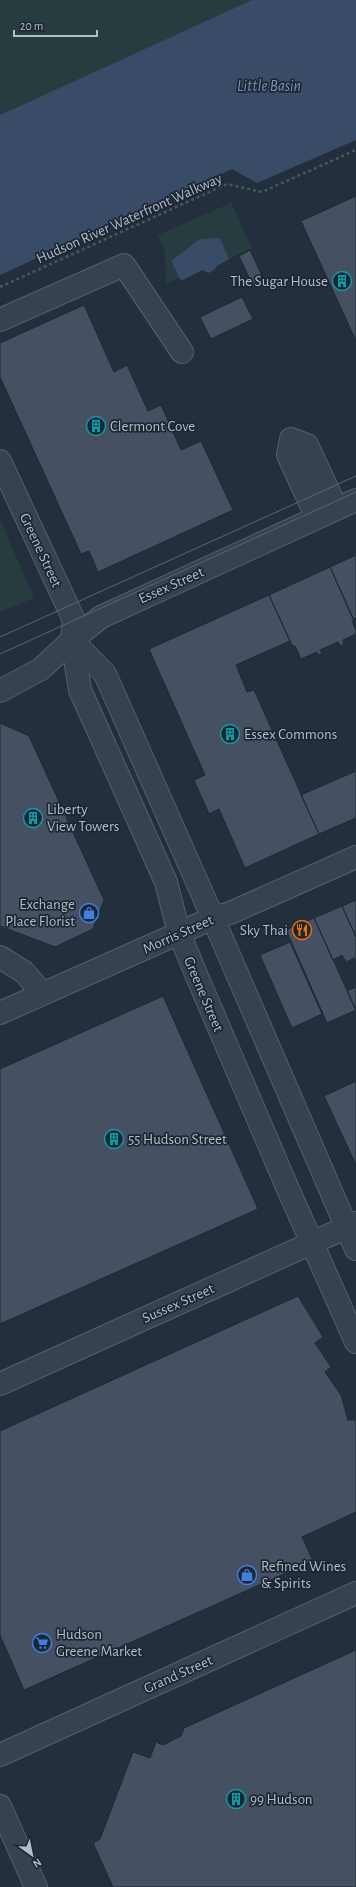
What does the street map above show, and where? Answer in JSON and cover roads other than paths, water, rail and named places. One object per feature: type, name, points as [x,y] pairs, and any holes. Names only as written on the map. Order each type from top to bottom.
[{"type":"street","points":[[0,320],[124,265],[182,352]]},
{"type":"street","points":[[317,518],[288,455],[291,439],[307,445],[346,505]]},
{"type":"street","name":"Greene Street","points":[[0,461],[74,620],[72,640],[78,684],[166,882],[179,933],[356,1342]]},
{"type":"street","name":"Essex Street","points":[[0,691],[41,669],[72,640],[101,617],[346,505]]},
{"type":"street","points":[[72,640],[105,674],[351,1226],[356,1249]]},
{"type":"street","name":"Morris Street","points":[[0,1013],[213,918],[230,913],[356,857]]},
{"type":"street","points":[[0,957],[24,972],[43,994]]},
{"type":"street","name":"Sussex Street","points":[[0,1384],[351,1226]]},
{"type":"street","name":"Grand Street","points":[[0,1755],[356,1593]]},
{"type":"street","points":[[0,1806],[36,1887]]},
{"type":"water","name":"Little Basin","points":[[252,0],[356,0],[356,140],[257,183],[232,169],[0,275],[0,115]]},
{"type":"water","points":[[220,238],[229,259],[209,273],[202,270],[181,281],[171,261],[200,239]]},
{"type":"tram line","points":[[0,637],[356,476]]},
{"type":"tram line","points":[[0,654],[356,492]]},
{"type":"place","name":"The Sugar House","points":[[342,281]]},
{"type":"place","name":"Clermont Cove","points":[[96,426]]},
{"type":"place","name":"Essex Commons","points":[[230,734]]},
{"type":"place","name":"Liberty View Towers","points":[[33,818]]},
{"type":"place","name":"Exchange Place Florist","points":[[89,913]]},
{"type":"place","name":"Sky Thai","points":[[302,930]]},
{"type":"place","name":"55 Hudson Street","points":[[114,1139]]},
{"type":"place","name":"Refined Wines & Spirits","points":[[247,1575]]},
{"type":"place","name":"Hudson Greene Market","points":[[42,1643]]},
{"type":"place","name":"99 Hudson","points":[[236,1799]]}]
